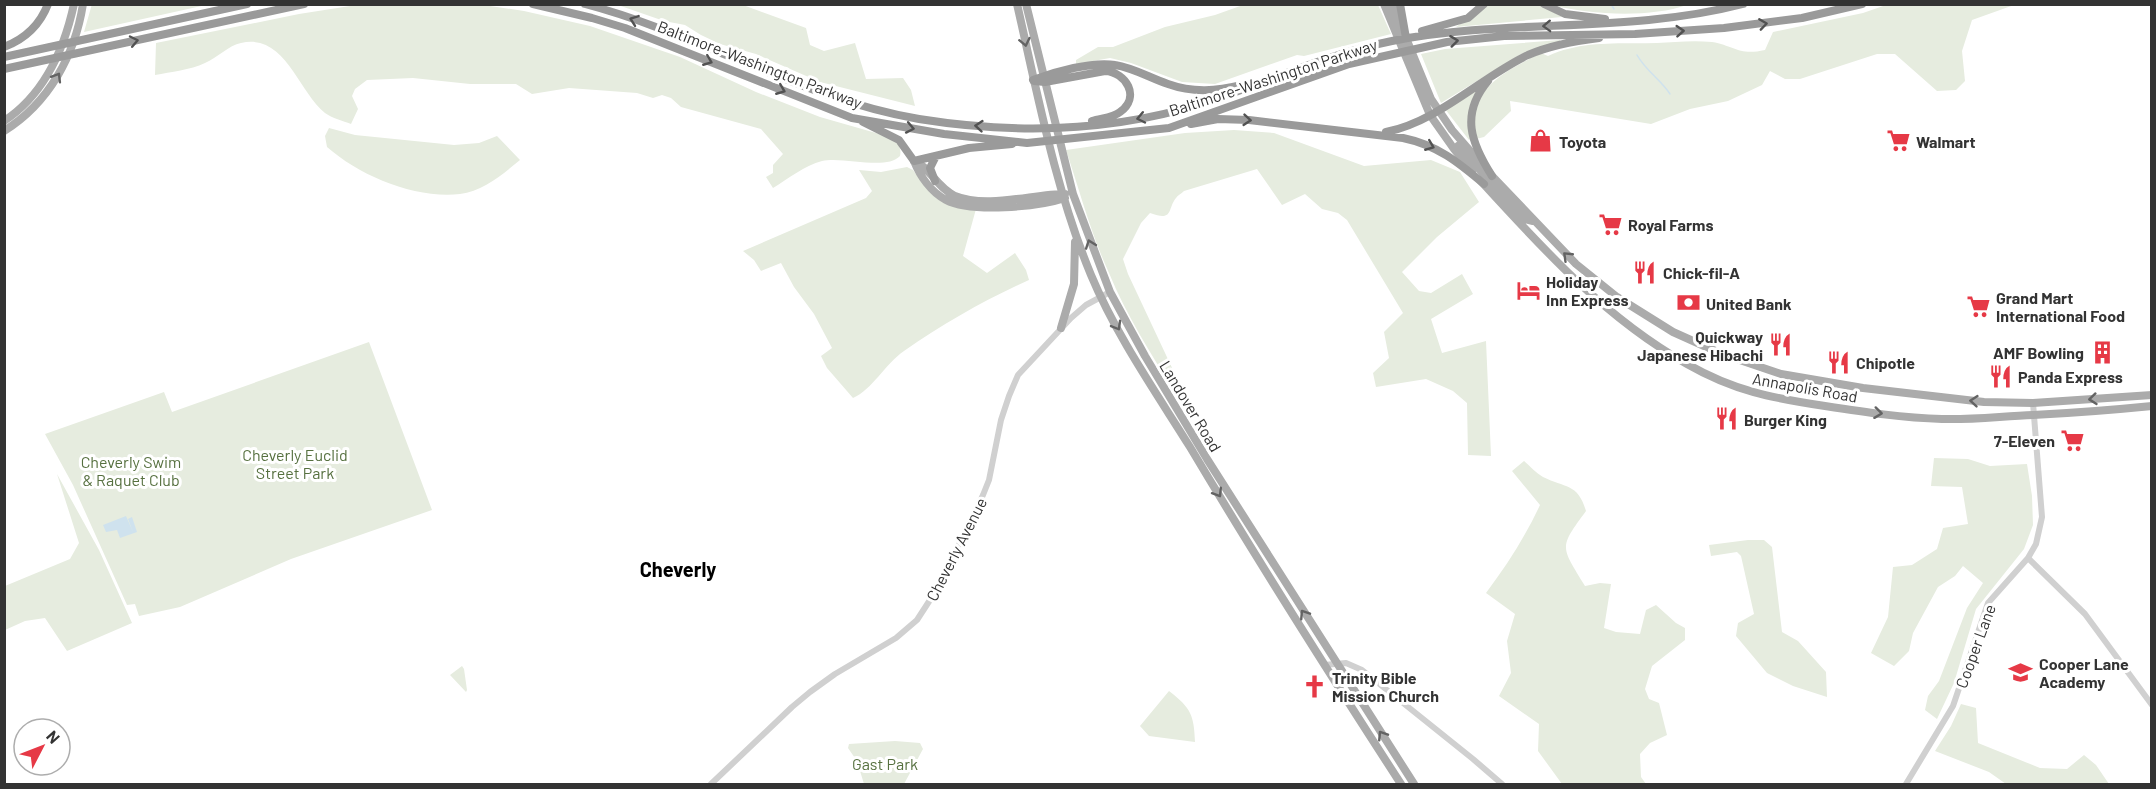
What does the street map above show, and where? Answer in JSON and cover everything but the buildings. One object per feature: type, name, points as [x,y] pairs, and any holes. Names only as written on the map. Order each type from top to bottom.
[{"type":"highway","points":[[4,47],[28,34],[41,18],[48,4]]},
{"type":"highway","points":[[4,57],[247,4]]},
{"type":"highway","points":[[4,69],[304,4]]},
{"type":"highway","name":"Baltimore-Washington Parkway","points":[[533,4],[625,28],[852,118],[944,134],[1028,143],[1168,128],[1349,64],[1448,42],[1504,36],[1635,34],[1748,26],[1802,18],[1862,4]]},
{"type":"highway","name":"Baltimore-Washington Parkway","points":[[585,4],[658,28],[804,87],[848,102],[946,123],[979,127],[1037,128],[1121,122],[1168,113],[1212,100],[1345,53],[1391,41],[1476,29],[1647,21],[1691,16],[1743,4]]},
{"type":"highway","points":[[1400,4],[1398,22],[1406,38]]},
{"type":"highway","points":[[1391,41],[1460,22],[1474,15],[1484,4]]},
{"type":"highway","points":[[1544,4],[1565,14],[1580,17],[1647,21]]},
{"type":"highway","points":[[1373,135],[1409,127],[1527,56],[1554,46],[1635,34]]},
{"type":"highway","points":[[1044,79],[1096,65],[1114,65],[1168,84],[1199,91],[1277,77]]},
{"type":"highway","points":[[1033,80],[1105,71],[1117,73],[1127,82],[1130,88],[1130,99],[1122,111],[1115,115],[1065,127]]},
{"type":"highway","points":[[1492,176],[1475,147],[1471,121],[1473,106],[1479,93],[1498,73]]},
{"type":"highway","points":[[852,118],[896,137],[907,148],[914,161],[983,146],[1028,143]]},
{"type":"highway","points":[[1168,128],[1231,119],[1403,138],[1431,146],[1454,158],[1484,184]]},
{"type":"highway","points":[[935,181],[930,168],[936,156]]},
{"type":"main road","points":[[4,121],[31,98],[50,72],[62,50],[74,4]]},
{"type":"main road","points":[[4,131],[38,105],[59,74],[73,43],[83,4]]},
{"type":"main road","name":"Landover Road","points":[[1017,4],[1062,196],[1075,235],[1101,297],[1156,393],[1324,665],[1401,784]]},
{"type":"main road","name":"Landover Road","points":[[1026,4],[1073,194],[1110,292],[1145,356],[1207,459],[1414,784]]},
{"type":"main road","name":"Annapolis Road","points":[[1384,4],[1398,22]]},
{"type":"main road","name":"Annapolis Road","points":[[1392,4],[1412,64],[1434,113],[1437,127],[1542,249],[1599,301],[1657,346],[1685,363],[1722,382],[1775,399],[1902,416],[1967,419],[2151,406]]},
{"type":"main road","name":"Annapolis Road","points":[[1406,38],[1412,64]]},
{"type":"main road","name":"Annapolis Road","points":[[1434,113],[1576,264],[1617,297],[1673,332],[1722,354],[1781,374],[1863,388],[1984,402],[2033,403],[2151,395]]},
{"type":"main road","points":[[1437,127],[1525,219],[1535,222]]},
{"type":"main road","points":[[914,161],[922,165],[935,181],[951,193],[970,199],[1000,200],[1062,196]]},
{"type":"main road","points":[[914,161],[921,175],[935,192],[946,200],[961,205],[1014,207],[1073,194]]},
{"type":"main road","points":[[1041,196],[1053,185],[1055,171]]},
{"type":"main road","points":[[1061,328],[1074,284],[1075,235]]},
{"type":"street","name":"Cheverly Avenue","points":[[711,784],[804,697],[835,674],[896,638],[923,612],[939,586],[986,488],[1001,420],[1014,383],[1032,359],[1078,311],[1110,292]]},
{"type":"street","name":"Cooper Lane","points":[[1906,784],[1953,706],[1988,603],[2028,558],[2039,536],[2042,517],[2033,403]]},
{"type":"street","points":[[2028,558],[2085,614],[2151,705]]},
{"type":"street","points":[[1324,665],[1352,664],[1362,670],[1502,784]]},
{"type":"green space","points":[[92,4],[206,4],[206,5],[84,32]]},
{"type":"green space","points":[[477,4],[524,11],[590,26],[680,57],[756,92],[820,117],[890,137],[898,145],[900,156],[893,160],[875,163],[822,161],[803,169],[773,188],[766,177],[773,173],[773,165],[783,154],[761,129],[681,107],[671,98],[662,95],[653,98],[637,93],[569,88],[532,94],[516,84],[470,84],[413,78],[367,80],[355,89],[352,96],[358,109],[351,124],[325,113],[280,55],[256,42],[236,44],[210,61],[155,75],[156,43],[350,6]]},
{"type":"green space","points":[[618,5],[743,5],[806,28],[810,45],[824,51],[855,43],[866,79],[903,78],[911,90],[915,106],[820,82],[756,54],[720,44],[685,25],[664,21]]},
{"type":"green space","points":[[1243,5],[1378,5],[1391,34],[1304,56],[1297,55],[1215,84],[1182,82],[1131,63],[1110,58],[1076,64],[1076,60],[1098,47],[1113,47],[1165,27],[1215,15]]},
{"type":"green space","points":[[1486,5],[1540,5],[1562,17],[1456,27]]},
{"type":"green space","points":[[1552,5],[1687,5],[1656,12],[1620,14]]},
{"type":"green space","points":[[1886,5],[2014,5],[1972,20],[1962,51],[1965,81],[1956,90],[1937,91],[1895,54],[1877,54],[1800,79],[1785,79],[1770,71],[1762,85],[1728,101],[1690,109],[1651,124],[1510,101],[1511,111],[1484,137],[1476,139],[1475,111],[1485,91],[1502,75],[1541,53],[1548,56],[1588,45],[1691,41],[1712,42],[1743,51],[1756,52],[1765,50],[1773,32],[1863,13]]},
{"type":"green space","points":[[1560,40],[1521,54],[1441,103],[1421,54],[1445,49]]},
{"type":"green space","points":[[1482,85],[1470,139],[1469,140],[1445,109]]},
{"type":"green space","points":[[329,128],[355,135],[454,145],[479,143],[497,136],[520,160],[507,171],[477,189],[460,194],[425,193],[372,176],[340,158],[327,147],[325,136]]},
{"type":"green space","points":[[1234,130],[1274,133],[1364,166],[1431,160],[1460,172],[1479,202],[1437,237],[1402,272],[1419,291],[1431,293],[1462,274],[1473,294],[1431,319],[1442,353],[1486,341],[1491,456],[1468,455],[1467,403],[1453,391],[1426,379],[1376,387],[1373,373],[1389,358],[1384,332],[1403,313],[1347,220],[1338,213],[1322,209],[1305,194],[1282,205],[1257,169],[1184,191],[1173,202],[1166,215],[1150,213],[1141,223],[1123,259],[1181,387],[1174,392],[1139,334],[1116,289],[1091,228],[1066,150],[1185,133]]},
{"type":"green space","points":[[907,167],[913,170],[928,190],[976,209],[963,256],[987,273],[1015,253],[1026,270],[1029,280],[965,312],[919,341],[897,356],[866,389],[853,398],[827,368],[821,356],[832,348],[814,314],[794,287],[781,263],[761,271],[754,260],[743,251],[866,198],[872,191],[859,170],[881,172]]},
{"type":"green space","name":"Cheverly Euclid Street Park","points":[[369,342],[432,510],[291,559],[180,607],[139,616],[135,604],[127,605],[73,485],[45,434],[164,392],[172,412]]},
{"type":"green space","points":[[1934,458],[1968,459],[1990,466],[2027,464],[2032,496],[2033,525],[2024,549],[1976,609],[1954,683],[1937,719],[1925,710],[1928,696],[1939,681],[1967,608],[1983,583],[1963,566],[1955,576],[1938,587],[1913,633],[1909,651],[1894,666],[1871,653],[1888,617],[1893,567],[1912,565],[1937,549],[1943,528],[1968,524],[1962,487],[1931,486]]},
{"type":"green space","points":[[1524,461],[1543,477],[1575,491],[1583,502],[1586,511],[1567,541],[1567,555],[1585,586],[1600,583],[1611,584],[1604,628],[1616,632],[1640,634],[1646,610],[1656,605],[1685,628],[1685,640],[1652,666],[1645,689],[1649,699],[1659,703],[1667,735],[1650,743],[1640,754],[1641,777],[1646,784],[1562,784],[1538,751],[1539,724],[1499,696],[1511,673],[1507,641],[1515,614],[1486,593],[1515,550],[1540,505],[1512,471]]},
{"type":"green space","points":[[57,474],[99,550],[132,623],[67,651],[45,618],[25,621],[5,630],[5,586],[70,559],[79,543]]},
{"type":"green space","points":[[1764,540],[1772,547],[1782,632],[1798,641],[1826,672],[1827,697],[1793,686],[1767,673],[1736,636],[1738,623],[1754,614],[1741,556],[1737,552],[1711,556],[1709,545]]},
{"type":"green space","points":[[462,666],[464,669],[466,692],[450,675]]},
{"type":"green space","points":[[1169,691],[1187,707],[1194,725],[1195,742],[1149,736],[1140,726]]},
{"type":"green space","points":[[1961,704],[1976,708],[1978,743],[2040,768],[2067,769],[2084,755],[2096,765],[2109,784],[2006,784],[1989,772],[1935,751],[1951,726]]},
{"type":"green space","name":"Gast Park","points":[[895,741],[920,743],[923,749],[904,784],[864,784],[857,761],[848,748],[849,744]]},
{"type":"water","points":[[126,516],[133,532],[128,519],[132,517],[137,532],[120,538],[117,530],[106,532],[103,525]]},
{"type":"waterway","points":[[1611,4],[1614,9]]},
{"type":"waterway","points":[[1637,55],[1670,94]]},
{"type":"place","name":"Toyota","points":[[1541,141]]},
{"type":"place","name":"Walmart","points":[[1898,141]]},
{"type":"place","name":"Royal Farms","points":[[1610,224]]},
{"type":"place","name":"Chick-fil-A","points":[[1645,272]]},
{"type":"place","name":"Holiday Inn Express","points":[[1528,290]]},
{"type":"place","name":"United Bank","points":[[1688,303]]},
{"type":"place","name":"Grand Mart International Food","points":[[1978,306]]},
{"type":"place","name":"Quickway Japanese Hibachi","points":[[1781,345]]},
{"type":"place","name":"AMF Bowling","points":[[2102,352]]},
{"type":"place","name":"Chipotle","points":[[1838,362]]},
{"type":"place","name":"Panda Express","points":[[2000,376]]},
{"type":"place","name":"Burger King","points":[[1726,419]]},
{"type":"place","name":"7-Eleven","points":[[2073,440]]},
{"type":"place","name":"Cooper Lane Academy","points":[[2021,672]]},
{"type":"place","name":"Trinity Bible Mission Church","points":[[1314,686]]},
{"type":"district","name":"Cheverly","points":[[678,569]]},
{"type":"park label","name":"Cheverly Swim & Raquet Club","points":[[131,470]]}]
